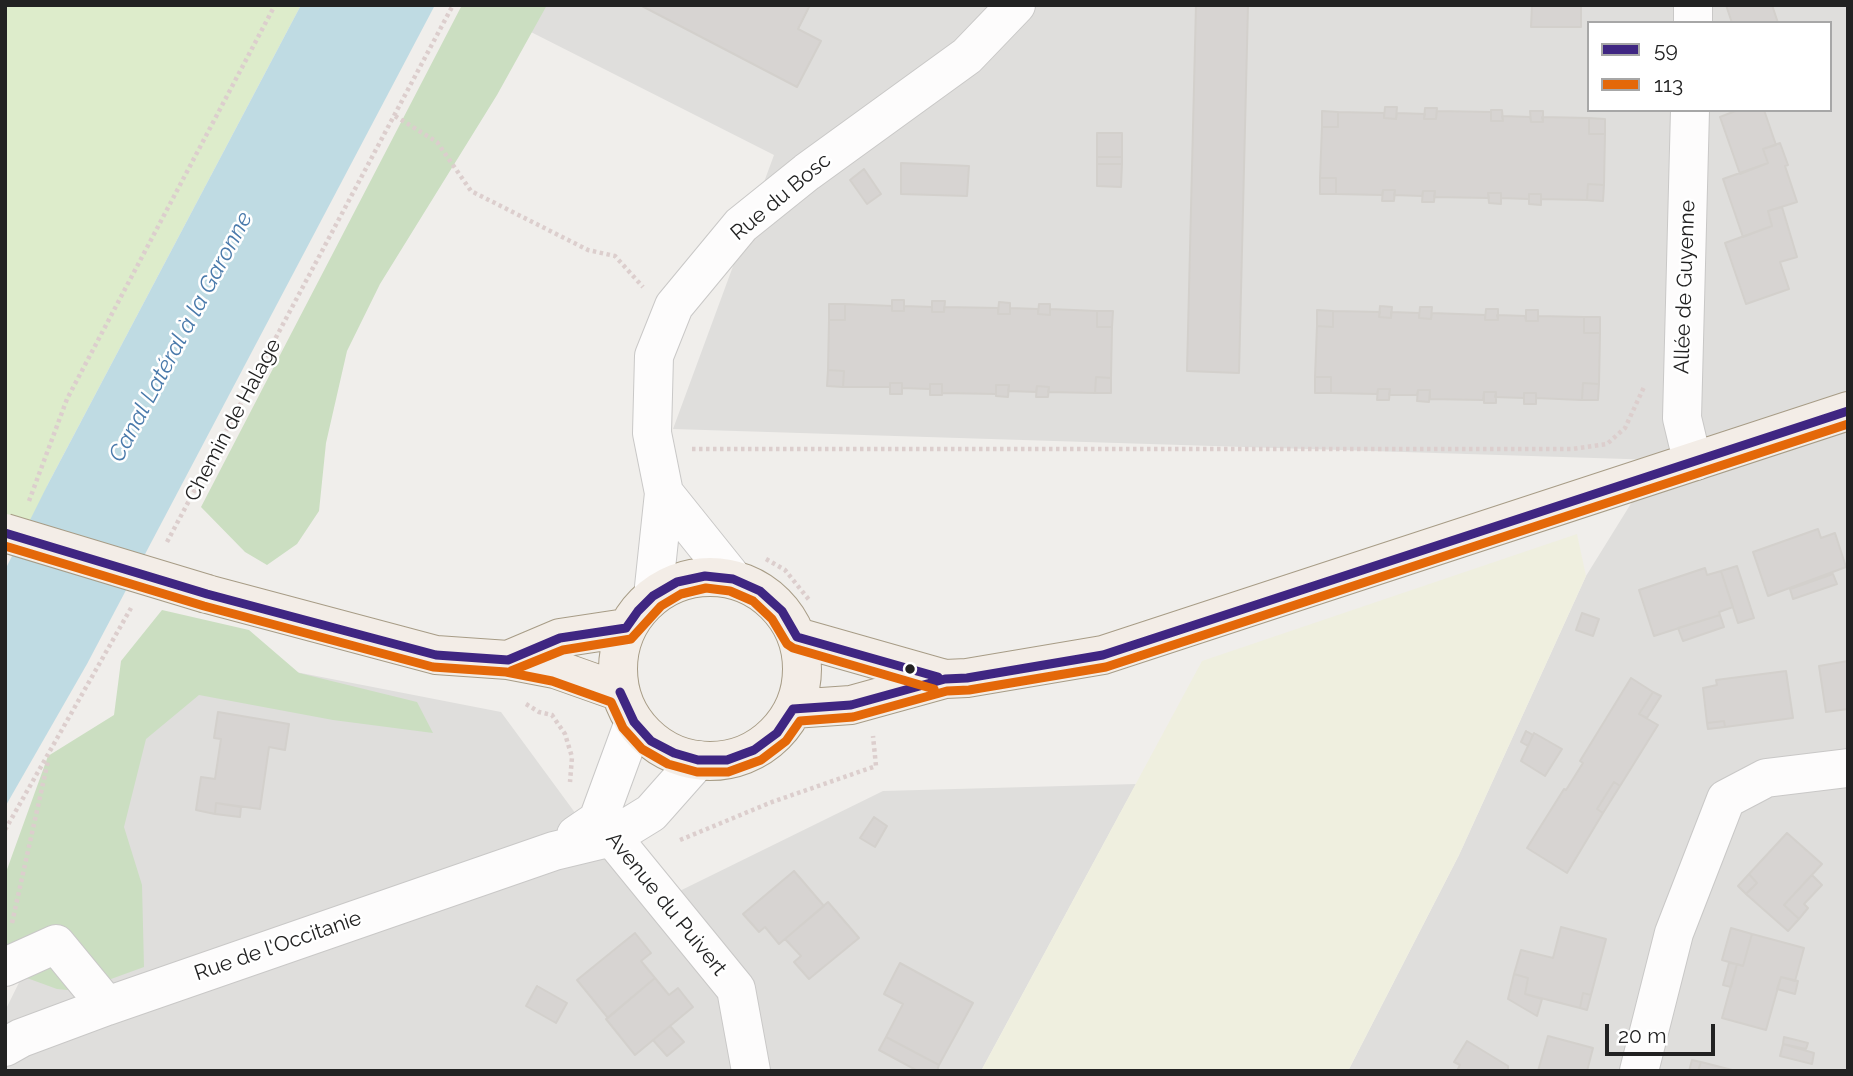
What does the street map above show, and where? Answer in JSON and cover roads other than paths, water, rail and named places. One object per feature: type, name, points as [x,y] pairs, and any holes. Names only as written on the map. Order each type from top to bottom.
[{"type":"main road","points":[[793,709],[850,705],[945,679],[967,678],[1103,655],[1848,411]]},
{"type":"main road","points":[[15,521],[207,594],[436,654],[508,660],[555,669],[627,707]]},
{"type":"main road","points":[[705,576],[733,579],[760,592],[782,611],[797,637],[802,661],[801,686],[793,709],[777,733],[754,750],[727,760],[698,760],[674,754],[651,741],[627,707],[617,670],[619,649],[626,628],[653,596],[677,582],[705,576]]},
{"type":"main road","points":[[508,660],[560,638],[626,628]]},
{"type":"main road","points":[[797,637],[945,679]]},
{"type":"street","name":"Rue du Bosc","points":[[653,596],[664,493],[652,433],[654,356],[674,306],[741,225],[807,172],[967,56],[1016,5]]},
{"type":"street","name":"Allée de Guyenne","points":[[1690,112],[1682,418],[1696,461]]},
{"type":"street","name":"Rue du Bosc","points":[[664,493],[733,579]]},
{"type":"street","points":[[605,828],[627,707]]},
{"type":"street","name":"Rue de l'Occitanie","points":[[5,1047],[107,1006],[554,850],[605,828],[651,813],[698,760]]},
{"type":"street","points":[[1639,1071],[1674,933],[1726,799],[1766,778],[1848,768]]},
{"type":"street","name":"Avenue du Puivert","points":[[605,828],[736,989],[751,1071]]},
{"type":"street","points":[[5,967],[56,944],[107,1006]]},
{"type":"water","name":"Canal Latéral à la Garonne","points":[[301,5],[435,5],[87,664],[5,807],[5,570]]}]
